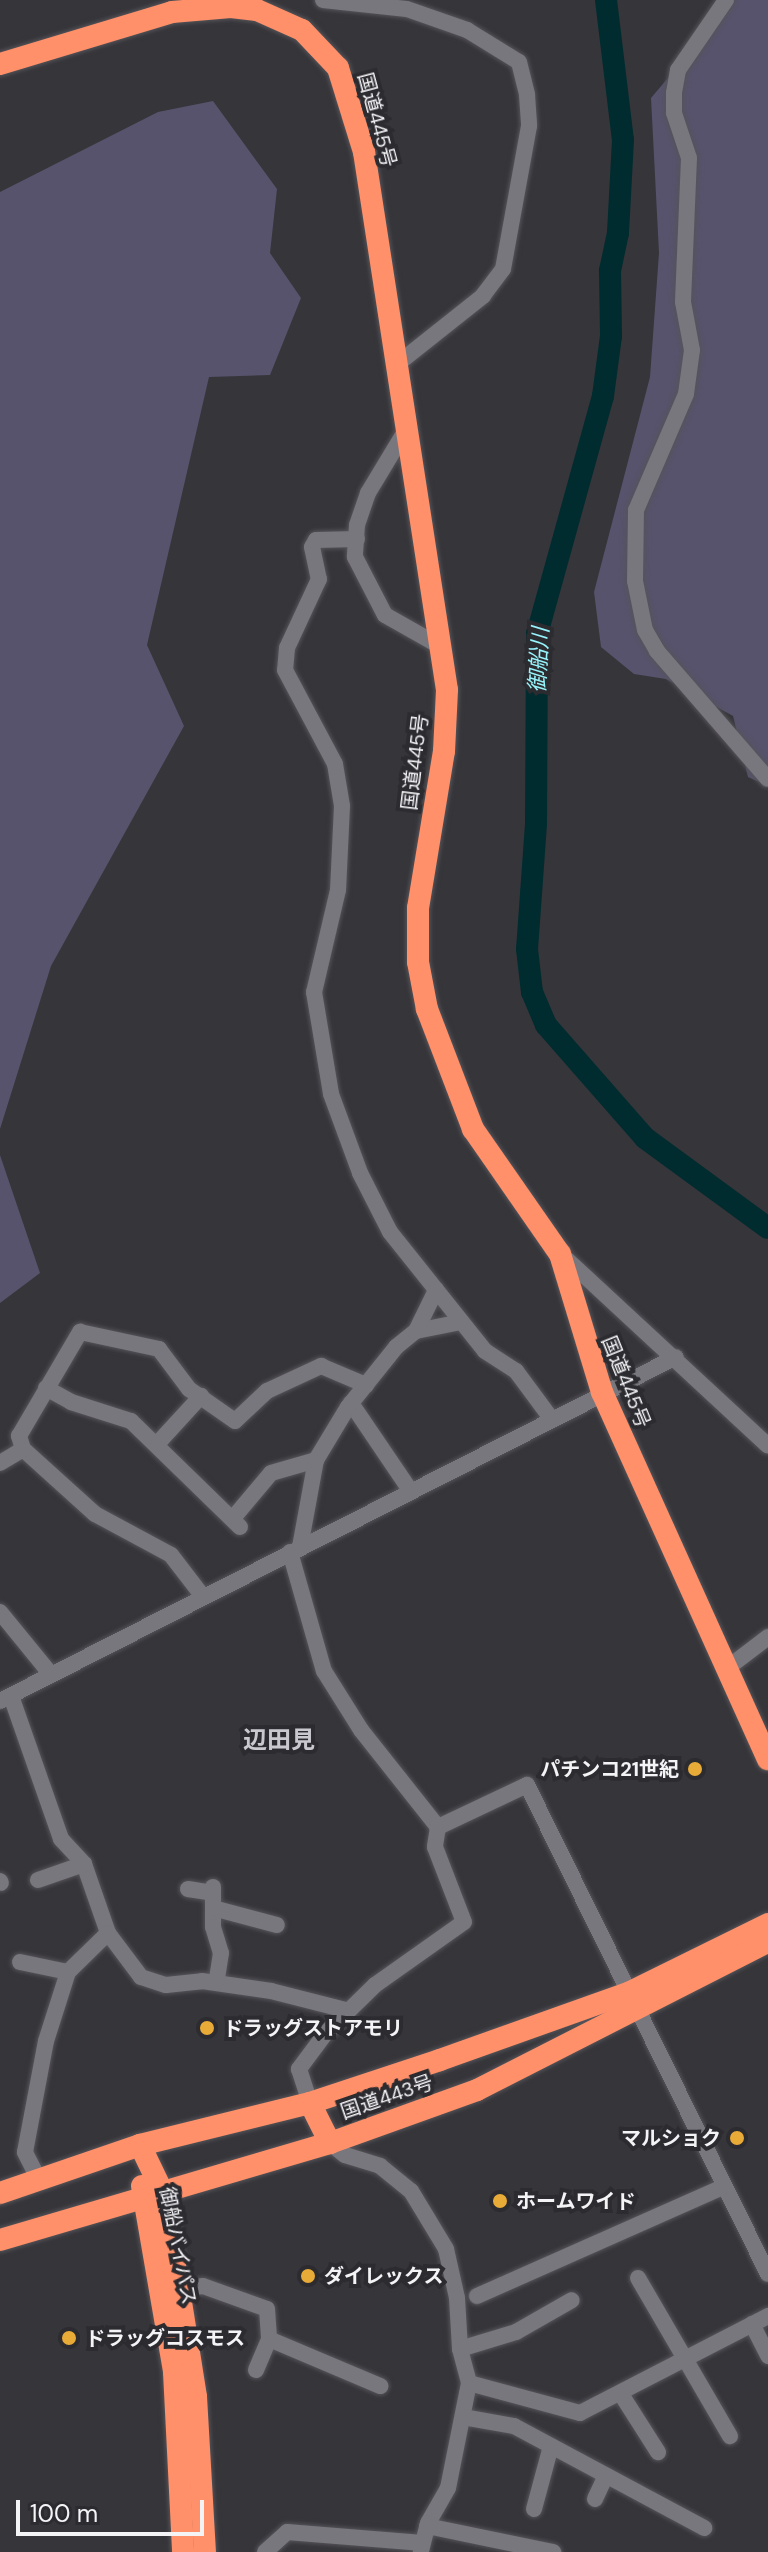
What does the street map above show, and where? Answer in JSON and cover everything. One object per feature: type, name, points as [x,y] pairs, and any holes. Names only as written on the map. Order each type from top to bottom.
[{"type":"highway","name":"国道445号","points":[[0,64],[172,12],[260,5],[302,30],[338,68],[364,152],[447,690],[444,751],[418,908],[418,962],[427,1009],[473,1129],[560,1254],[602,1392],[768,1759]]},
{"type":"highway","name":"国道443号","points":[[0,2240],[330,2143],[477,2090],[768,1924]]},
{"type":"highway","name":"国道443号","points":[[0,2193],[140,2145],[310,2103],[632,2003],[768,1942]]},
{"type":"highway","points":[[310,2103],[330,2143]]},
{"type":"highway","name":"御船バイパス","points":[[140,2145],[153,2195],[174,2372],[183,2552]]},
{"type":"highway","points":[[153,2195],[179,2289],[196,2397],[205,2552]]},
{"type":"street","points":[[323,0],[407,9],[467,30],[519,62],[527,95],[529,126],[503,269],[483,296],[396,365]]},
{"type":"street","points":[[726,0],[678,70],[674,93],[674,113],[689,158],[683,302],[692,350],[686,394],[636,510],[635,581],[645,630],[657,651],[768,779]]},
{"type":"street","points":[[406,430],[368,493],[355,557],[385,615],[440,646]]},
{"type":"street","points":[[357,539],[316,540],[312,547],[319,579],[286,659],[291,684],[335,764],[342,806],[338,890],[314,992],[316,1025],[331,1094],[360,1173],[390,1232],[485,1351],[516,1371],[550,1417]]},
{"type":"street","points":[[560,1254],[676,1357],[768,1446]]},
{"type":"street","points":[[310,2103],[299,2069],[346,2010],[462,1926],[458,1900],[435,1847],[438,1827],[338,1697],[324,1671],[295,1550],[316,1460],[351,1403],[416,1331],[436,1290]]},
{"type":"street","points":[[416,1331],[461,1322]]},
{"type":"street","points":[[201,1594],[171,1555],[95,1514],[23,1449],[19,1436],[80,1332],[159,1349],[201,1396],[235,1421],[267,1391],[321,1366],[366,1385]]},
{"type":"street","points":[[346,2010],[216,1983],[152,1982],[131,1965],[108,1933],[84,1864],[61,1839],[6,1698],[49,1672],[201,1594],[295,1550],[550,1417],[676,1357]]},
{"type":"street","points":[[46,1388],[92,1410],[115,1413],[158,1443],[204,1495],[237,1522],[271,1473],[316,1460]]},
{"type":"street","points":[[158,1443],[201,1396]]},
{"type":"street","points":[[351,1403],[410,1490]]},
{"type":"street","points":[[0,1463],[23,1449]]},
{"type":"street","points":[[0,1612],[49,1672]]},
{"type":"street","points":[[726,1669],[768,1637]]},
{"type":"street","points":[[438,1827],[527,1785],[768,2274]]},
{"type":"street","points":[[38,1880],[84,1864]]},
{"type":"street","points":[[188,1889],[213,1896],[277,1925]]},
{"type":"street","points":[[213,1896],[221,1953],[216,1983]]},
{"type":"street","points":[[38,2178],[25,2152],[46,2041],[68,1972],[108,1933]]},
{"type":"street","points":[[20,1962],[68,1972]]},
{"type":"street","points":[[265,2552],[287,2532],[422,2548],[427,2526],[448,2488],[469,2383],[460,2349],[457,2298],[446,2249],[428,2213],[396,2176],[330,2143]]},
{"type":"street","points":[[477,2296],[723,2187]]},
{"type":"street","points":[[638,2278],[730,2436]]},
{"type":"street","points":[[179,2289],[203,2286],[267,2309],[269,2339],[256,2370]]},
{"type":"street","points":[[460,2349],[516,2332],[572,2300]]},
{"type":"street","points":[[469,2383],[580,2413],[768,2316]]},
{"type":"street","points":[[752,2324],[768,2356]]},
{"type":"street","points":[[269,2339],[380,2386]]},
{"type":"street","points":[[621,2394],[658,2452]]},
{"type":"street","points":[[463,2417],[514,2426],[704,2528]]},
{"type":"street","points":[[534,2509],[551,2446]]},
{"type":"street","points":[[595,2499],[606,2475]]},
{"type":"street","points":[[427,2526],[553,2552]]},
{"type":"shaded area","points":[[734,0],[768,0],[768,786],[748,777],[733,716],[666,679],[634,674],[601,647],[594,592],[650,377],[659,253],[651,98]]},
{"type":"shaded area","points":[[213,101],[277,189],[270,253],[301,298],[270,375],[209,377],[147,645],[184,726],[51,966],[0,1129],[0,192],[158,112]]},
{"type":"shaded area","points":[[0,1155],[40,1273],[0,1303]]},
{"type":"waterway","name":"御船川","points":[[606,0],[623,140],[618,233],[610,271],[611,336],[603,396],[537,634],[536,824],[527,949],[532,992],[546,1025],[645,1138],[768,1228]]},
{"type":"place","name":"パチンコ21世紀","points":[[695,1769]]},
{"type":"place","name":"ドラッグストアモリ","points":[[207,2028]]},
{"type":"place","name":"マルショク","points":[[737,2138]]},
{"type":"place","name":"ホームワイド","points":[[500,2201]]},
{"type":"place","name":"ダイレックス","points":[[308,2276]]},
{"type":"place","name":"ドラッグコスモス","points":[[69,2338]]},
{"type":"district","name":"辺田見","points":[[279,1740]]}]
